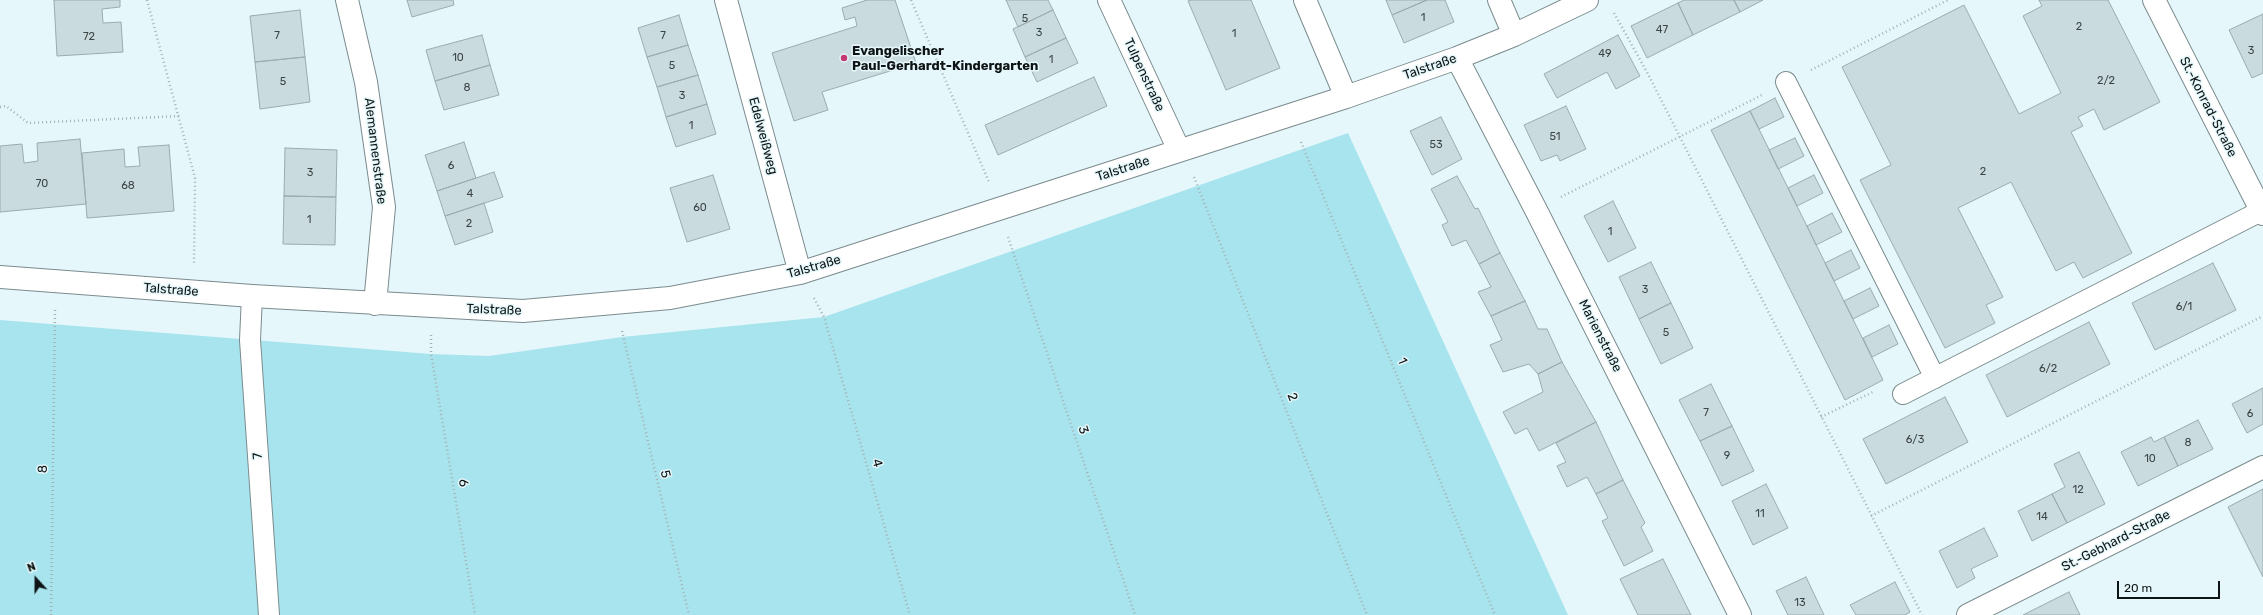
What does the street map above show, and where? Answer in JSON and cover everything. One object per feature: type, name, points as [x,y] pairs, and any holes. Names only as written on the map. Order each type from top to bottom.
[{"type":"street","name":"Alemannenstraße","points":[[347,0],[366,82],[384,208],[375,304]]},
{"type":"street","name":"Edelweißweg","points":[[726,0],[800,273]]},
{"type":"street","name":"Tulpenstraße","points":[[1109,0],[1179,150]]},
{"type":"street","points":[[1305,0],[1346,97]]},
{"type":"street","points":[[1499,0],[1514,35]]},
{"type":"street","name":"Talstraße","points":[[0,277],[375,304],[523,311],[670,298],[800,273],[1346,97],[1457,58],[1514,35],[1587,0]]},
{"type":"street","name":"St.-Konrad-Straße","points":[[2154,0],[2262,213]]},
{"type":"street","name":"Marienstraße","points":[[1457,58],[1536,210],[1740,615]]},
{"type":"street","name":"St.-Gebhard-Straße","points":[[1968,615],[2263,467]]},
{"type":"lane","points":[[1786,82],[1935,378]]},
{"type":"lane","points":[[1903,394],[2262,213]]},
{"type":"lane","name":"7","points":[[252,296],[250,340],[269,615]]},
{"type":"path","points":[[147,0],[180,116],[195,178],[194,291]]},
{"type":"path","points":[[911,0],[984,170],[999,209]]},
{"type":"path","points":[[1536,210],[1948,0]]},
{"type":"path","points":[[1611,7],[1679,137],[1922,615]]},
{"type":"path","points":[[0,107],[6,106],[28,123],[180,116]]},
{"type":"path","name":"1","points":[[1290,114],[1495,615]]},
{"type":"path","name":"2","points":[[1198,186],[1367,615]]},
{"type":"path","name":"3","points":[[1012,251],[1135,615]]},
{"type":"path","points":[[1871,516],[2263,316]]},
{"type":"path","name":"4","points":[[824,317],[910,615]]},
{"type":"path","name":"8","points":[[51,615],[55,324]]},
{"type":"path","name":"5","points":[[622,337],[689,615]]},
{"type":"path","name":"6","points":[[431,354],[475,615]]},
{"type":"path","points":[[1820,417],[1893,382],[1903,394]]},
{"type":"shaded area","points":[[1348,133],[1568,615],[0,615],[0,320],[431,354],[489,356],[622,337],[824,317]]},
{"type":"building","points":[[54,0],[120,0],[120,7],[102,9],[103,23],[121,22],[123,52],[57,56]]},
{"type":"building","points":[[407,0],[453,0],[454,5],[412,17]]},
{"type":"building","name":"Evangelischer Paul-Gerhardt-Kindergarten","points":[[867,0],[895,0],[916,63],[822,92],[828,110],[794,121],[772,53],[857,26],[855,17],[845,20],[842,8]]},
{"type":"building","points":[[1006,0],[1048,0],[1053,10],[1018,27]]},
{"type":"building","points":[[1251,0],[1280,68],[1226,90],[1188,1]]},
{"type":"building","points":[[1386,0],[1427,0],[1392,15]]},
{"type":"building","points":[[1427,0],[1445,0],[1454,22],[1404,43],[1392,15]]},
{"type":"building","points":[[1684,0],[1734,0],[1740,12],[1693,35],[1678,3]]},
{"type":"building","points":[[1734,0],[1763,0],[1740,12]]},
{"type":"building","points":[[2039,0],[2108,0],[2160,102],[2104,130],[2094,109],[2078,117],[2083,126],[2071,132],[2132,253],[2083,278],[2074,262],[2056,271],[2011,182],[1958,208],[2003,297],[1986,305],[1995,323],[1945,348],[1860,180],[1891,165],[1842,67],[1964,5],[2019,114],[2061,93],[2023,16],[2042,6]]},
{"type":"building","points":[[1678,3],[1693,35],[1647,58],[1631,26]]},
{"type":"building","points":[[300,10],[305,57],[255,62],[250,16]]},
{"type":"building","points":[[1053,10],[1066,38],[1025,57],[1013,29]]},
{"type":"building","points":[[2263,14],[2263,73],[2252,78],[2229,30]]},
{"type":"building","points":[[679,15],[688,45],[647,57],[638,28]]},
{"type":"building","points":[[482,35],[490,65],[435,81],[426,50]]},
{"type":"building","points":[[1618,35],[1640,76],[1616,89],[1607,72],[1557,98],[1544,74]]},
{"type":"building","points":[[1066,38],[1078,63],[1037,82],[1025,57]]},
{"type":"building","points":[[688,45],[698,75],[657,87],[647,57]]},
{"type":"building","points":[[305,57],[310,102],[260,109],[255,62]]},
{"type":"building","points":[[490,65],[499,95],[444,110],[435,81]]},
{"type":"building","points":[[698,75],[707,104],[666,117],[657,87]]},
{"type":"building","points":[[1094,77],[1107,106],[998,155],[985,125]]},
{"type":"building","points":[[1775,98],[1784,117],[1759,129],[1750,111]]},
{"type":"building","points":[[707,104],[716,134],[676,147],[666,117]]},
{"type":"building","points":[[1566,106],[1586,149],[1560,161],[1557,155],[1541,161],[1524,125]]},
{"type":"building","points":[[1750,111],[1883,380],[1845,400],[1711,130]]},
{"type":"building","points":[[1441,117],[1462,159],[1432,175],[1410,131]]},
{"type":"building","points":[[1795,138],[1804,156],[1778,169],[1769,150]]},
{"type":"building","points":[[80,139],[86,204],[0,212],[0,146],[22,144],[24,163],[38,161],[37,143]]},
{"type":"building","points":[[464,142],[476,178],[437,191],[425,155]]},
{"type":"building","points":[[169,145],[174,211],[87,218],[82,153],[124,149],[125,167],[140,166],[138,147]]},
{"type":"building","points":[[285,148],[337,150],[336,197],[284,196]]},
{"type":"building","points":[[494,172],[503,197],[445,216],[437,191]]},
{"type":"building","points":[[713,175],[730,229],[687,242],[670,188]]},
{"type":"building","points":[[1814,175],[1823,193],[1797,206],[1788,188]]},
{"type":"building","points":[[1457,176],[1475,209],[1478,208],[1500,253],[1479,264],[1466,240],[1452,246],[1442,225],[1448,222],[1431,189]]},
{"type":"building","points":[[284,196],[336,197],[335,245],[283,244]]},
{"type":"building","points":[[1613,201],[1636,248],[1608,262],[1584,216]]},
{"type":"building","points":[[484,203],[493,232],[455,245],[445,216]]},
{"type":"building","points":[[1832,213],[1842,232],[1816,245],[1807,226]]},
{"type":"building","points":[[1851,250],[1860,268],[1834,281],[1825,263]]},
{"type":"building","points":[[1500,253],[1525,301],[1491,316],[1478,292],[1491,287],[1479,264]]},
{"type":"building","points":[[1651,262],[1671,303],[1639,319],[1619,277]]},
{"type":"building","points":[[2213,263],[2236,310],[2155,350],[2132,303]]},
{"type":"building","points":[[1870,288],[1879,306],[1853,319],[1844,301]]},
{"type":"building","points":[[1525,301],[1538,329],[1547,329],[1562,362],[1538,374],[1529,364],[1503,372],[1490,345],[1502,340],[1491,316]]},
{"type":"building","points":[[1671,303],[1693,348],[1661,364],[1639,319]]},
{"type":"building","points":[[2089,322],[2110,364],[2007,417],[1986,375]]},
{"type":"building","points":[[1889,325],[1898,344],[1872,357],[1863,338]]},
{"type":"building","points":[[1562,362],[1596,422],[1539,451],[1527,428],[1515,434],[1503,412],[1543,392],[1538,374]]},
{"type":"building","points":[[1711,384],[1732,426],[1700,441],[1679,400]]},
{"type":"building","points":[[2263,388],[2263,424],[2247,433],[2232,404]]},
{"type":"building","points":[[1945,397],[1968,442],[1886,484],[1863,439]]},
{"type":"building","points":[[2198,420],[2213,449],[2178,466],[2164,437]]},
{"type":"building","points":[[1596,422],[1623,480],[1596,494],[1587,477],[1567,487],[1557,466],[1566,462],[1556,443]]},
{"type":"building","points":[[1732,426],[1754,471],[1722,486],[1700,441]]},
{"type":"building","points":[[2151,437],[2154,442],[2164,437],[2178,466],[2138,486],[2121,452]]},
{"type":"building","points":[[2079,452],[2105,504],[2067,523],[2052,494],[2065,487],[2054,464]]},
{"type":"building","points":[[1623,480],[1645,523],[1641,527],[1653,551],[1624,566],[1602,521],[1608,518],[1596,494]]},
{"type":"building","points":[[1766,484],[1788,528],[1753,545],[1732,501]]},
{"type":"building","points":[[2263,489],[2263,577],[2228,507]]},
{"type":"building","points":[[2052,494],[2067,523],[2032,541],[2018,511]]},
{"type":"building","points":[[1984,528],[1998,556],[1971,569],[1975,578],[1957,588],[1939,551]]},
{"type":"building","points":[[1663,559],[1691,615],[1638,615],[1620,579]]},
{"type":"building","points":[[1806,577],[1824,615],[1788,615],[1776,591]]},
{"type":"building","points":[[1895,582],[1910,612],[1905,615],[1856,615],[1850,605]]},
{"type":"building","points":[[2069,592],[2080,615],[2023,615]]},
{"type":"place","name":"Evangelischer Paul-Gerhardt-Kindergarten","points":[[844,58]]}]
